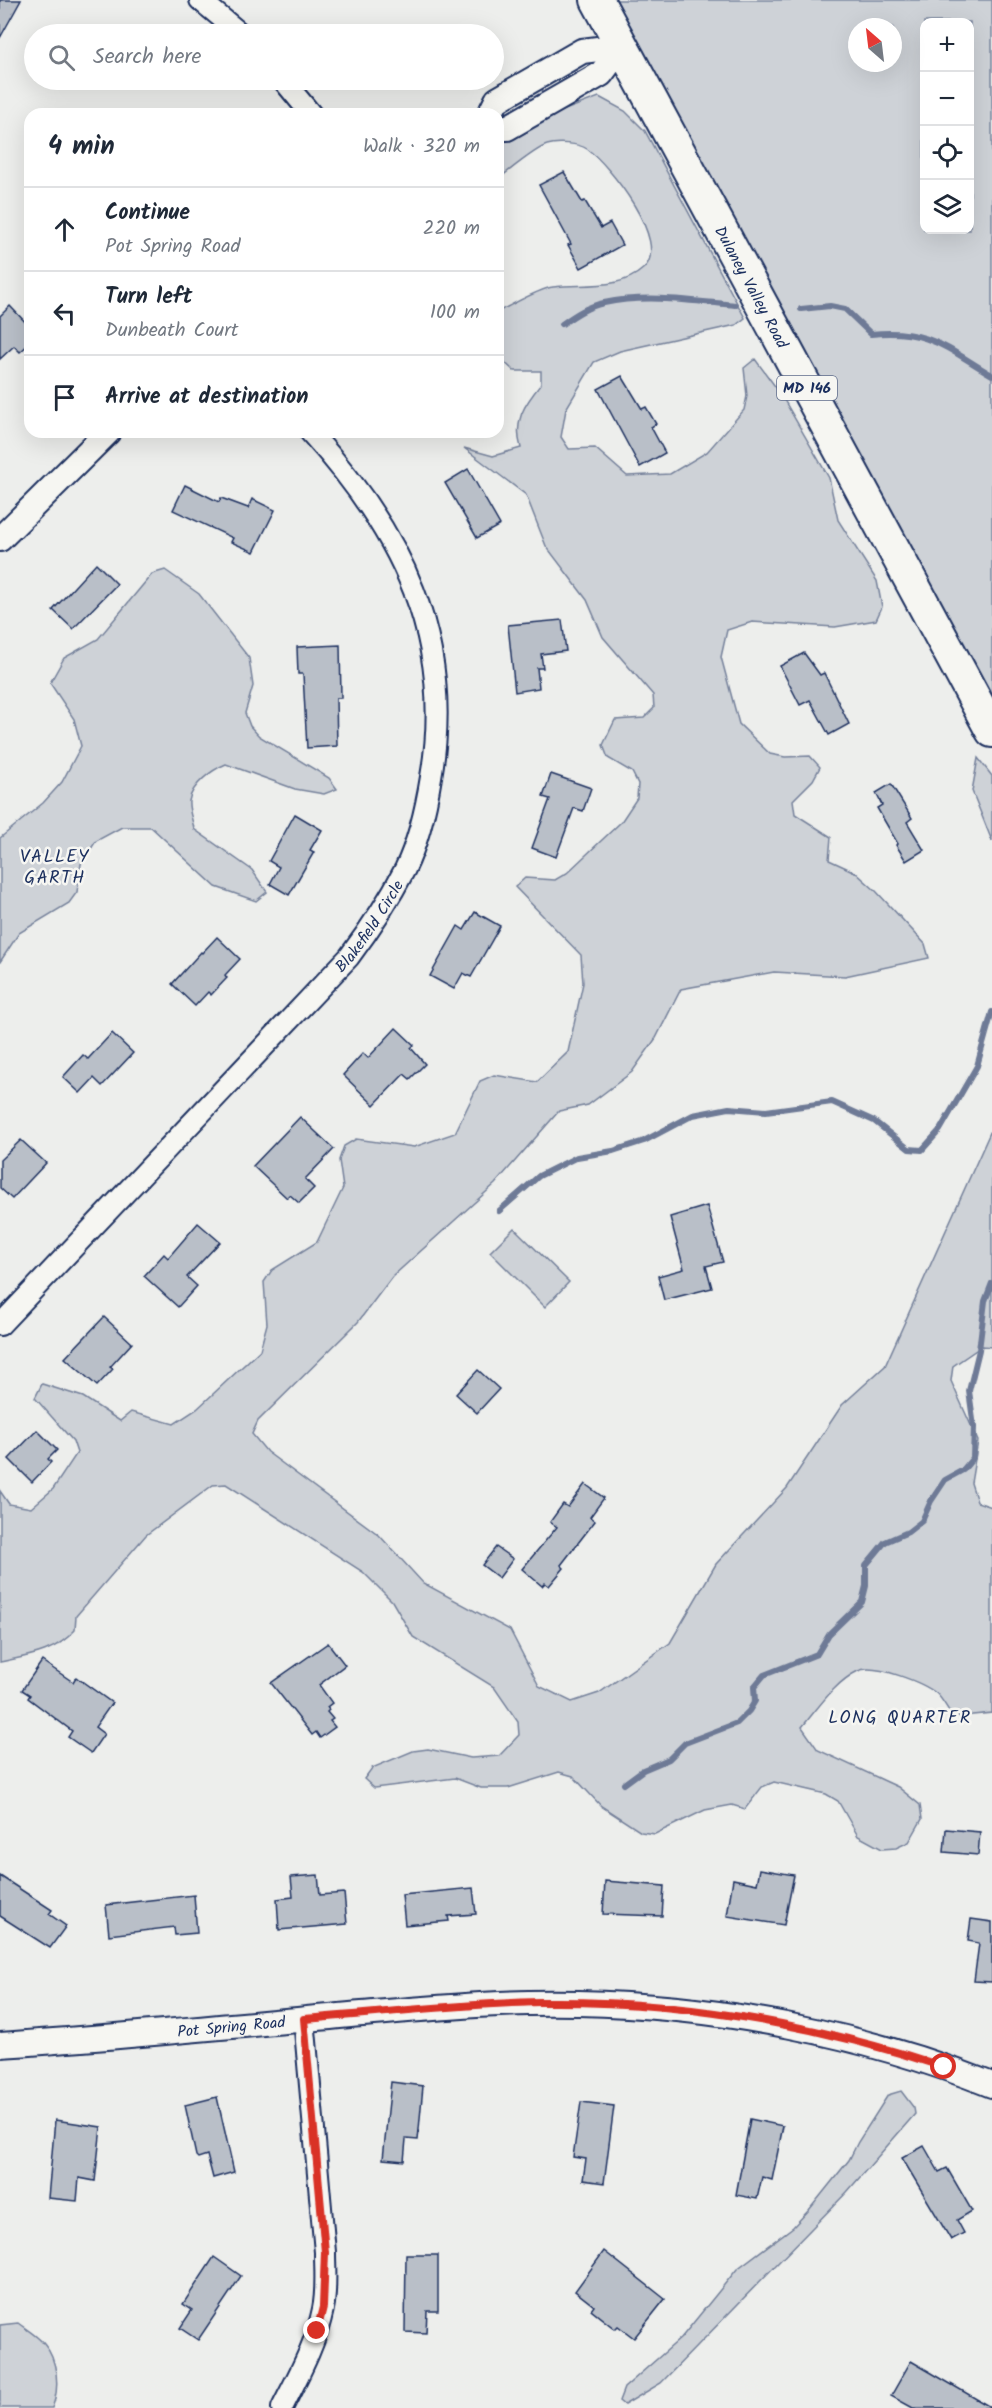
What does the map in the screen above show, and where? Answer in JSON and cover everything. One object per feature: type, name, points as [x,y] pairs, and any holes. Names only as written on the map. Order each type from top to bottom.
[{"type":"main road","name":"Dulaney Valley Road","points":[[597,0],[992,731]]},
{"type":"street","points":[[200,0],[229,24]]},
{"type":"street","points":[[493,108],[497,100],[582,51],[622,46]]},
{"type":"street","points":[[504,128],[601,74],[622,46]]},
{"type":"street","points":[[291,90],[305,108]]},
{"type":"street","points":[[0,539],[102,438]]},
{"type":"street","name":"Blakefield Circle","points":[[0,1325],[350,957],[384,908],[406,867],[425,813],[435,756],[437,697],[430,639],[414,588],[391,540],[362,493],[315,438]]},
{"type":"street","name":"Pot Spring Road","points":[[0,2045],[458,2006],[542,2002],[616,2004],[687,2010],[764,2021],[855,2041],[927,2061],[992,2085]]},
{"type":"street","points":[[282,2408],[309,2353],[323,2307],[326,2284],[304,2019]]},
{"type":"shaded area","points":[[612,0],[992,0],[992,702]]},
{"type":"shaded area","points":[[599,97],[625,111],[645,131],[745,318],[736,325],[620,351],[594,362],[566,409],[561,437],[569,449],[595,448],[627,476],[670,474],[707,452],[744,410],[747,396],[744,368],[755,359],[780,393],[829,478],[838,520],[877,581],[882,607],[876,620],[835,627],[752,622],[727,630],[721,657],[739,724],[770,754],[785,757],[810,756],[820,767],[813,780],[793,800],[795,814],[831,837],[829,860],[855,872],[876,891],[925,944],[929,958],[845,976],[774,972],[681,989],[656,1038],[632,1072],[588,1105],[559,1111],[495,1184],[392,1277],[358,1322],[258,1421],[252,1434],[267,1452],[379,1535],[423,1583],[510,1630],[539,1686],[572,1702],[599,1693],[670,1643],[716,1564],[787,1488],[842,1405],[885,1366],[992,1128],[992,1347],[982,1346],[953,1366],[951,1381],[978,1441],[971,1483],[977,1502],[992,1507],[992,1713],[953,1717],[939,1696],[931,1690],[899,1675],[865,1669],[842,1682],[827,1696],[802,1727],[818,1750],[898,1787],[920,1805],[922,1819],[909,1842],[896,1848],[882,1849],[858,1836],[838,1801],[826,1794],[774,1782],[762,1787],[745,1809],[732,1805],[705,1810],[655,1834],[641,1832],[601,1806],[573,1776],[559,1772],[508,1788],[481,1788],[455,1778],[374,1788],[364,1779],[372,1768],[413,1751],[428,1749],[471,1758],[499,1756],[519,1735],[518,1722],[494,1687],[413,1637],[392,1601],[363,1572],[226,1484],[213,1485],[146,1535],[76,1616],[75,1630],[67,1638],[50,1649],[0,1662],[0,1491],[9,1504],[31,1508],[53,1489],[77,1453],[73,1441],[35,1398],[42,1384],[83,1397],[120,1421],[131,1412],[174,1424],[197,1409],[260,1350],[267,1324],[264,1282],[272,1270],[317,1242],[343,1188],[339,1160],[344,1146],[356,1139],[414,1147],[455,1133],[480,1081],[494,1075],[537,1082],[568,1052],[583,983],[581,955],[515,887],[525,878],[555,880],[567,873],[621,822],[637,798],[638,784],[632,772],[608,758],[603,745],[615,720],[644,718],[654,708],[653,695],[603,637],[587,600],[546,546],[526,495],[464,448],[493,456],[521,448],[519,421],[525,406],[541,384],[541,371],[514,371],[504,362],[504,308],[547,288],[601,285],[624,280],[644,268],[650,256],[650,241],[644,223],[622,187],[597,157],[583,147],[567,144],[547,145],[504,174],[504,137],[533,122]]},
{"type":"shaded area","points":[[165,570],[199,594],[249,658],[253,686],[245,713],[250,726],[259,736],[329,778],[337,789],[324,794],[295,789],[226,764],[203,778],[191,795],[189,804],[194,829],[252,870],[267,892],[256,901],[216,887],[151,827],[122,827],[96,841],[81,864],[77,892],[69,903],[19,933],[0,962],[0,838],[43,803],[62,782],[81,746],[74,719],[50,683],[64,658],[98,639],[152,574]]},
{"type":"shaded area","points":[[978,758],[992,776],[992,841],[972,791]]},
{"type":"shaded area","points":[[514,1228],[569,1282],[545,1307],[490,1252]]},
{"type":"shaded area","points":[[901,2091],[914,2108],[915,2114],[847,2192],[661,2383],[624,2405],[619,2401],[624,2388],[681,2338],[737,2269],[793,2227],[809,2210],[849,2160],[888,2095]]},
{"type":"shaded area","points":[[18,2323],[41,2341],[52,2358],[57,2384],[52,2408],[0,2408],[0,2325]]},
{"type":"building","points":[[0,0],[21,0],[0,38]]},
{"type":"building","points":[[564,172],[601,228],[610,223],[622,245],[581,268],[568,245],[571,244],[539,185]]},
{"type":"building","points":[[10,306],[24,321],[24,348],[20,352],[14,346],[0,359],[0,316]]},
{"type":"building","points":[[622,376],[642,409],[646,407],[656,424],[651,427],[665,453],[640,467],[598,389]]},
{"type":"building","points":[[468,469],[500,525],[477,538],[445,483]]},
{"type":"building","points":[[185,485],[219,502],[221,498],[248,508],[252,499],[275,510],[254,552],[231,542],[233,538],[173,510]]},
{"type":"building","points":[[96,563],[117,584],[73,629],[53,610]]},
{"type":"building","points":[[562,620],[566,651],[541,654],[543,668],[537,668],[539,688],[515,692],[508,625]]},
{"type":"building","points":[[340,645],[341,698],[336,698],[337,746],[307,748],[303,674],[298,674],[297,647]]},
{"type":"building","points":[[804,653],[820,675],[824,673],[849,724],[829,735],[810,700],[800,705],[780,666]]},
{"type":"building","points":[[551,774],[591,788],[583,811],[574,808],[556,857],[532,848],[550,799],[543,797]]},
{"type":"building","points":[[891,784],[912,818],[907,822],[924,850],[906,861],[877,808],[882,805],[876,793]]},
{"type":"building","points":[[295,814],[322,830],[310,850],[314,852],[289,895],[270,884],[279,867],[269,861]]},
{"type":"building","points":[[475,912],[500,926],[471,977],[463,973],[454,989],[430,976],[458,926],[464,930]]},
{"type":"building","points":[[217,937],[240,959],[211,995],[208,992],[195,1006],[172,984]]},
{"type":"building","points":[[396,1028],[414,1045],[411,1048],[425,1064],[410,1079],[404,1074],[374,1105],[343,1075],[363,1053],[368,1058]]},
{"type":"building","points":[[112,1033],[133,1053],[102,1086],[94,1078],[80,1093],[63,1077],[83,1055],[88,1059]]},
{"type":"building","points":[[300,1117],[334,1149],[305,1179],[314,1188],[299,1203],[290,1195],[287,1198],[253,1166]]},
{"type":"building","points":[[21,1140],[46,1163],[12,1199],[0,1188],[0,1160]]},
{"type":"building","points":[[707,1206],[723,1262],[706,1266],[712,1288],[664,1300],[658,1276],[684,1269],[670,1217]]},
{"type":"building","points":[[198,1223],[220,1242],[187,1277],[197,1286],[178,1307],[144,1276],[164,1254],[168,1258]]},
{"type":"building","points":[[104,1317],[132,1343],[110,1367],[113,1369],[97,1386],[65,1358]]},
{"type":"building","points":[[478,1370],[499,1389],[477,1413],[456,1394]]},
{"type":"building","points":[[37,1430],[57,1450],[48,1459],[51,1462],[32,1482],[9,1459]]},
{"type":"building","points":[[585,1484],[604,1498],[590,1517],[595,1521],[561,1565],[564,1568],[549,1586],[545,1583],[542,1586],[522,1569],[557,1527],[550,1522],[563,1504],[568,1507]]},
{"type":"building","points":[[496,1547],[513,1559],[499,1578],[482,1565]]},
{"type":"building","points":[[328,1643],[345,1665],[319,1685],[332,1703],[327,1707],[329,1710],[327,1712],[333,1719],[330,1721],[335,1727],[320,1738],[316,1732],[312,1735],[271,1683]]},
{"type":"building","points":[[42,1661],[73,1682],[76,1677],[112,1703],[95,1727],[104,1734],[91,1753],[68,1737],[72,1731],[28,1698],[30,1695],[22,1690]]},
{"type":"building","points":[[946,1829],[980,1832],[978,1855],[944,1852]]},
{"type":"building","points":[[760,1869],[794,1875],[784,1925],[727,1916],[733,1879],[757,1884]]},
{"type":"building","points":[[318,1875],[320,1895],[344,1893],[347,1924],[279,1930],[277,1899],[293,1897],[291,1877]]},
{"type":"building","points":[[0,1876],[52,1910],[49,1914],[66,1926],[50,1948],[0,1916]]},
{"type":"building","points":[[605,1881],[664,1886],[662,1916],[603,1914]]},
{"type":"building","points":[[473,1888],[476,1914],[448,1916],[449,1921],[405,1925],[402,1895]]},
{"type":"building","points":[[194,1895],[197,1933],[175,1935],[174,1927],[109,1935],[106,1905]]},
{"type":"building","points":[[971,1919],[992,1922],[992,1982],[974,1981],[979,1943],[968,1941]]},
{"type":"building","points":[[391,2082],[423,2086],[418,2140],[406,2139],[404,2161],[383,2159]]},
{"type":"building","points":[[217,2097],[234,2172],[213,2178],[207,2155],[198,2158],[196,2156],[185,2105]]},
{"type":"building","points":[[581,2102],[614,2106],[604,2183],[583,2180],[586,2159],[573,2157]]},
{"type":"building","points":[[750,2119],[783,2126],[772,2180],[762,2177],[757,2199],[736,2195]]},
{"type":"building","points":[[55,2120],[101,2127],[95,2181],[79,2178],[77,2201],[48,2198]]},
{"type":"building","points":[[924,2146],[939,2172],[947,2168],[972,2211],[957,2220],[964,2233],[951,2240],[902,2158]]},
{"type":"building","points":[[604,2251],[665,2299],[634,2338],[618,2326],[615,2329],[591,2310],[594,2306],[575,2291]]},
{"type":"building","points":[[406,2255],[438,2255],[438,2311],[427,2311],[426,2333],[405,2332]]},
{"type":"building","points":[[214,2257],[241,2276],[198,2340],[180,2328],[192,2310],[183,2304]]},
{"type":"building","points":[[911,2361],[992,2408],[913,2408],[891,2396]]},
{"type":"waterway","points":[[562,324],[593,306],[620,300],[670,299],[735,305]]},
{"type":"waterway","points":[[801,309],[830,306],[845,309],[871,334],[891,333],[922,337],[949,349],[992,375]]},
{"type":"waterway","points":[[499,1211],[539,1176],[577,1157],[613,1151],[644,1141],[693,1115],[729,1108],[766,1111],[832,1102],[874,1121],[909,1149],[922,1150],[940,1130],[977,1066],[992,1012]]},
{"type":"waterway","points":[[624,1784],[643,1770],[669,1759],[685,1743],[737,1723],[755,1701],[754,1687],[764,1675],[817,1654],[829,1634],[862,1602],[866,1586],[866,1565],[885,1542],[908,1532],[922,1521],[931,1501],[945,1480],[963,1470],[973,1458],[974,1427],[969,1391],[979,1350],[985,1301],[992,1283]]},
{"type":"district","name":"VALLEY GARTH","points":[[55,866]]},
{"type":"district","name":"LONG QUARTER","points":[[900,1717]]},
{"type":"route","points":[[317,2331],[326,2284],[325,2252],[304,2019],[502,2003],[616,2004],[724,2014],[787,2026],[855,2041],[944,2067]]}]
